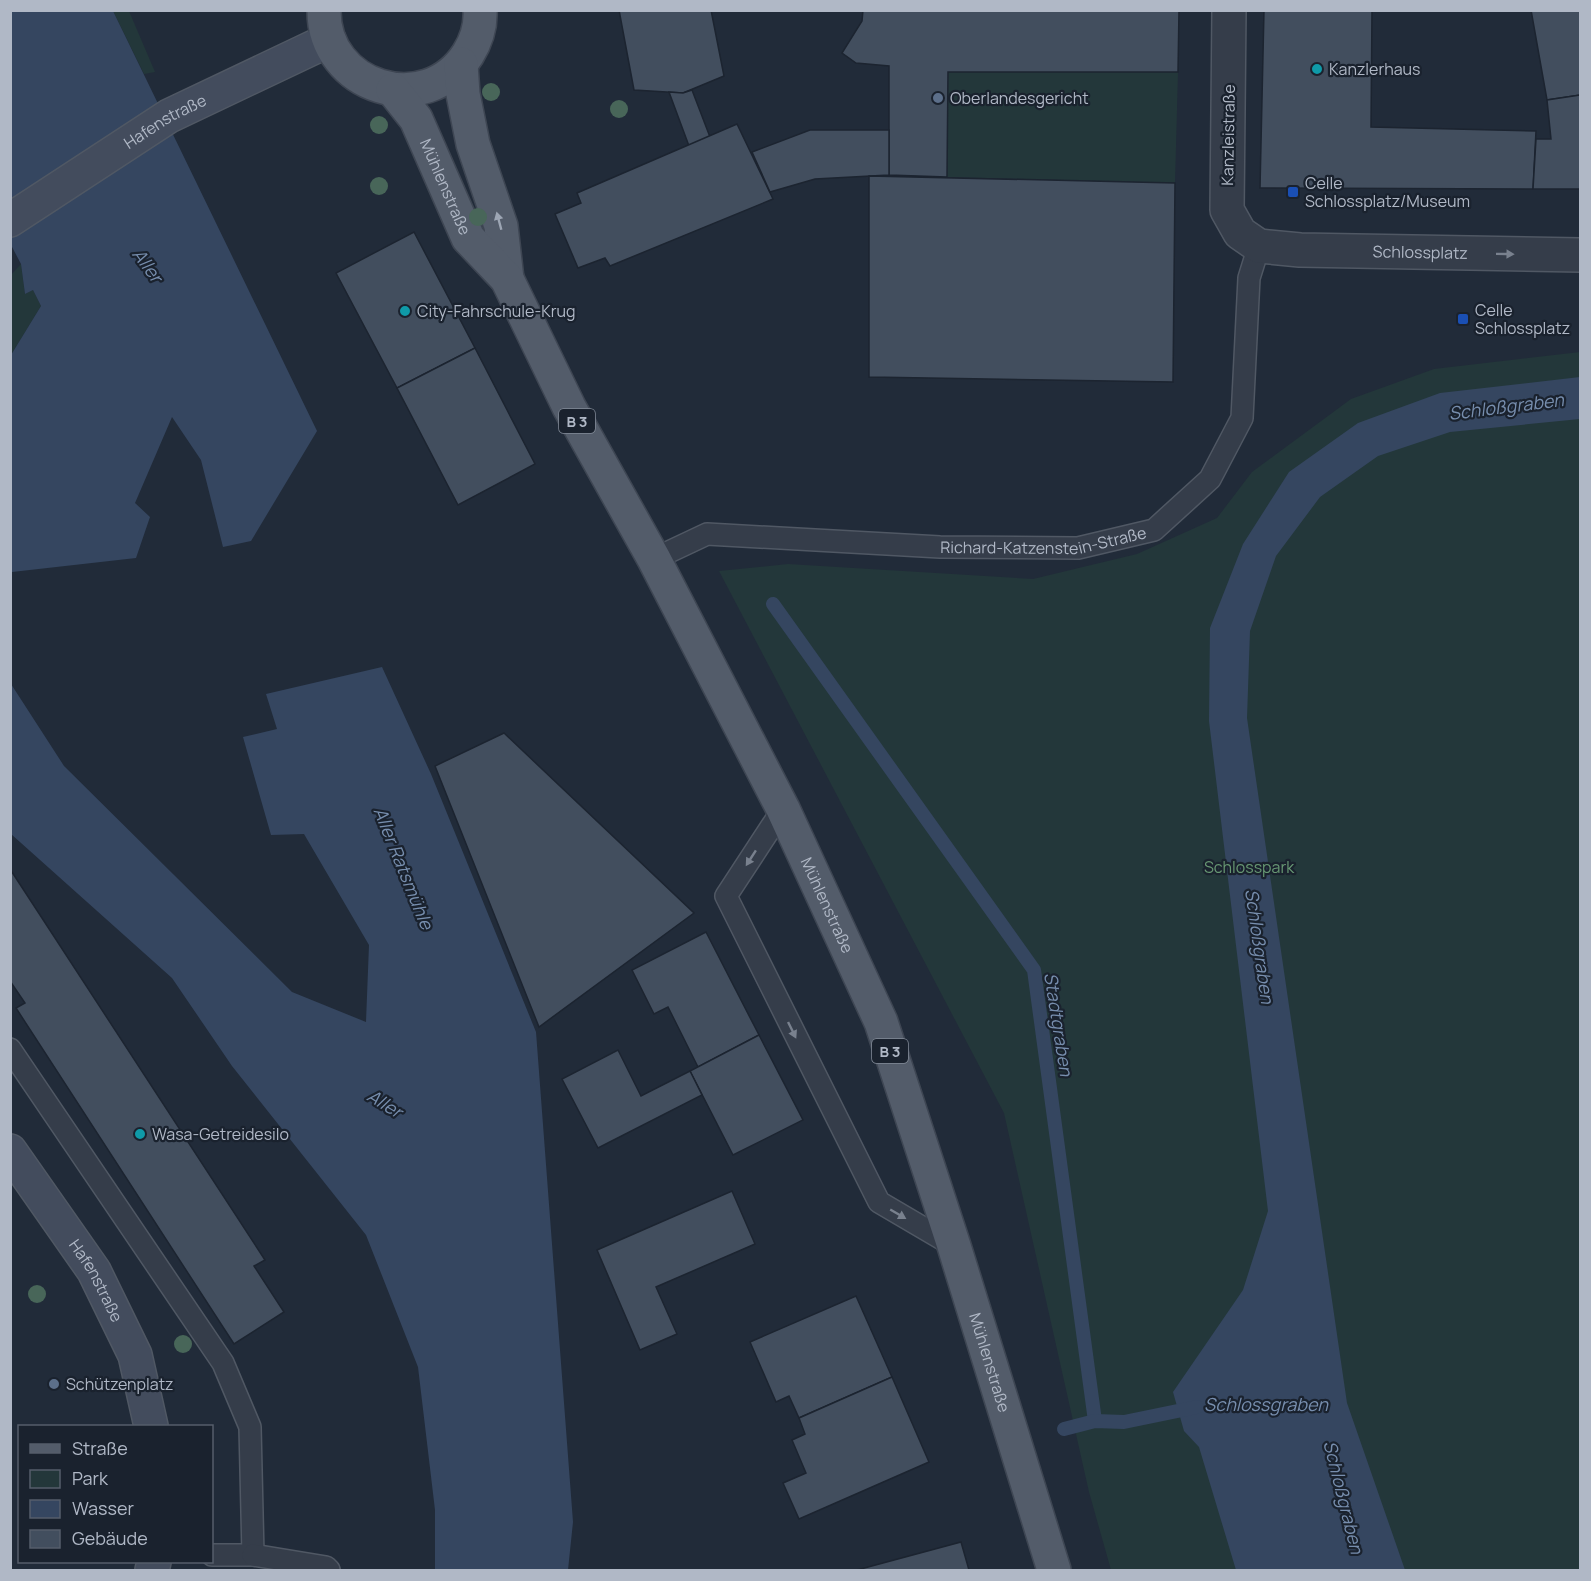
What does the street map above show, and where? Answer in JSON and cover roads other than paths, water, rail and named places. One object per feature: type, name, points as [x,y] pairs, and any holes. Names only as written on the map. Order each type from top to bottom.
[{"type":"main road","points":[[326,25],[339,58],[354,74],[372,84],[393,90],[412,90],[430,85],[447,76],[461,64],[475,42],[480,10]]},
{"type":"main road","name":"Mühlenstraße","points":[[461,64],[463,94],[473,144],[501,226],[507,279]]},
{"type":"main road","name":"Mühlenstraße","points":[[393,90],[416,119],[468,238],[507,279],[569,407],[654,560],[783,809],[881,1022],[954,1246],[1054,1570]]},
{"type":"street","name":"Kanzleistraße","points":[[1229,10],[1227,210],[1240,233],[1259,246]]},
{"type":"street","name":"Hafenstraße","points":[[10,220],[169,116],[326,25]]},
{"type":"street","name":"Schlossplatz","points":[[1259,246],[1299,250],[1581,255]]},
{"type":"street","name":"Hafenstraße","points":[[10,1151],[94,1271],[135,1355],[151,1425]]},
{"type":"lane","name":"Richard-Katzenstein-Straße","points":[[654,560],[707,534],[940,547],[1078,548],[1154,530],[1210,479],[1242,418],[1249,278],[1259,246]]},
{"type":"lane","points":[[783,809],[726,896],[879,1203],[954,1246]]},
{"type":"lane","points":[[10,1049],[224,1363],[250,1426],[253,1555]]},
{"type":"lane","points":[[213,1555],[253,1555],[326,1567],[329,1570]]},
{"type":"water","name":"Aller","points":[[11,11],[113,11],[317,431],[251,541],[223,547],[201,460],[172,417],[135,503],[150,517],[136,558],[12,572],[11,577],[11,355],[41,306],[33,290],[25,294],[21,264],[11,245]]},
{"type":"water","name":"Schlossgraben","points":[[1580,377],[1580,419],[1450,432],[1378,456],[1320,497],[1276,556],[1250,631],[1247,718],[1347,1403],[1405,1570],[1236,1570],[1199,1447],[1184,1431],[1173,1392],[1243,1290],[1268,1211],[1209,721],[1210,628],[1243,544],[1289,472],[1358,423],[1440,393]]},
{"type":"water","points":[[382,667],[431,774],[536,1032],[573,1522],[568,1570],[435,1570],[435,1510],[418,1367],[366,1235],[232,1066],[172,978],[11,834],[11,684],[64,766],[292,992],[366,1022],[369,945],[304,834],[271,835],[243,737],[277,729],[266,694]]},
{"type":"waterway","name":"Stadtgraben","points":[[773,604],[1034,970],[1095,1421]]},
{"type":"waterway","name":"Stadtgraben","points":[[1064,1429],[1095,1421],[1124,1422],[1197,1407]]},
{"type":"place","name":"Kanzlerhaus","points":[[1317,69]]},
{"type":"place","name":"Oberlandesgericht","points":[[938,98]]},
{"type":"place","name":"Celle Schlossplatz/Museum","points":[[1293,192]]},
{"type":"place","name":"City-Fahrschule-Krug","points":[[405,311]]},
{"type":"place","name":"Celle Schlossplatz","points":[[1463,319]]},
{"type":"place","name":"Wasa-Getreidesilo","points":[[140,1134]]},
{"type":"place","name":"Schützenplatz","points":[[54,1384]]},
{"type":"water label","name":"Schloßgraben","points":[[1506,406]]},
{"type":"water label","name":"Aller Ratsmühle","points":[[404,868]]},
{"type":"water label","name":"Schloßgraben","points":[[1260,946]]},
{"type":"water label","name":"Schloßgraben","points":[[1344,1497]]},
{"type":"park label","name":"Schlosspark","points":[[1249,867]]}]
